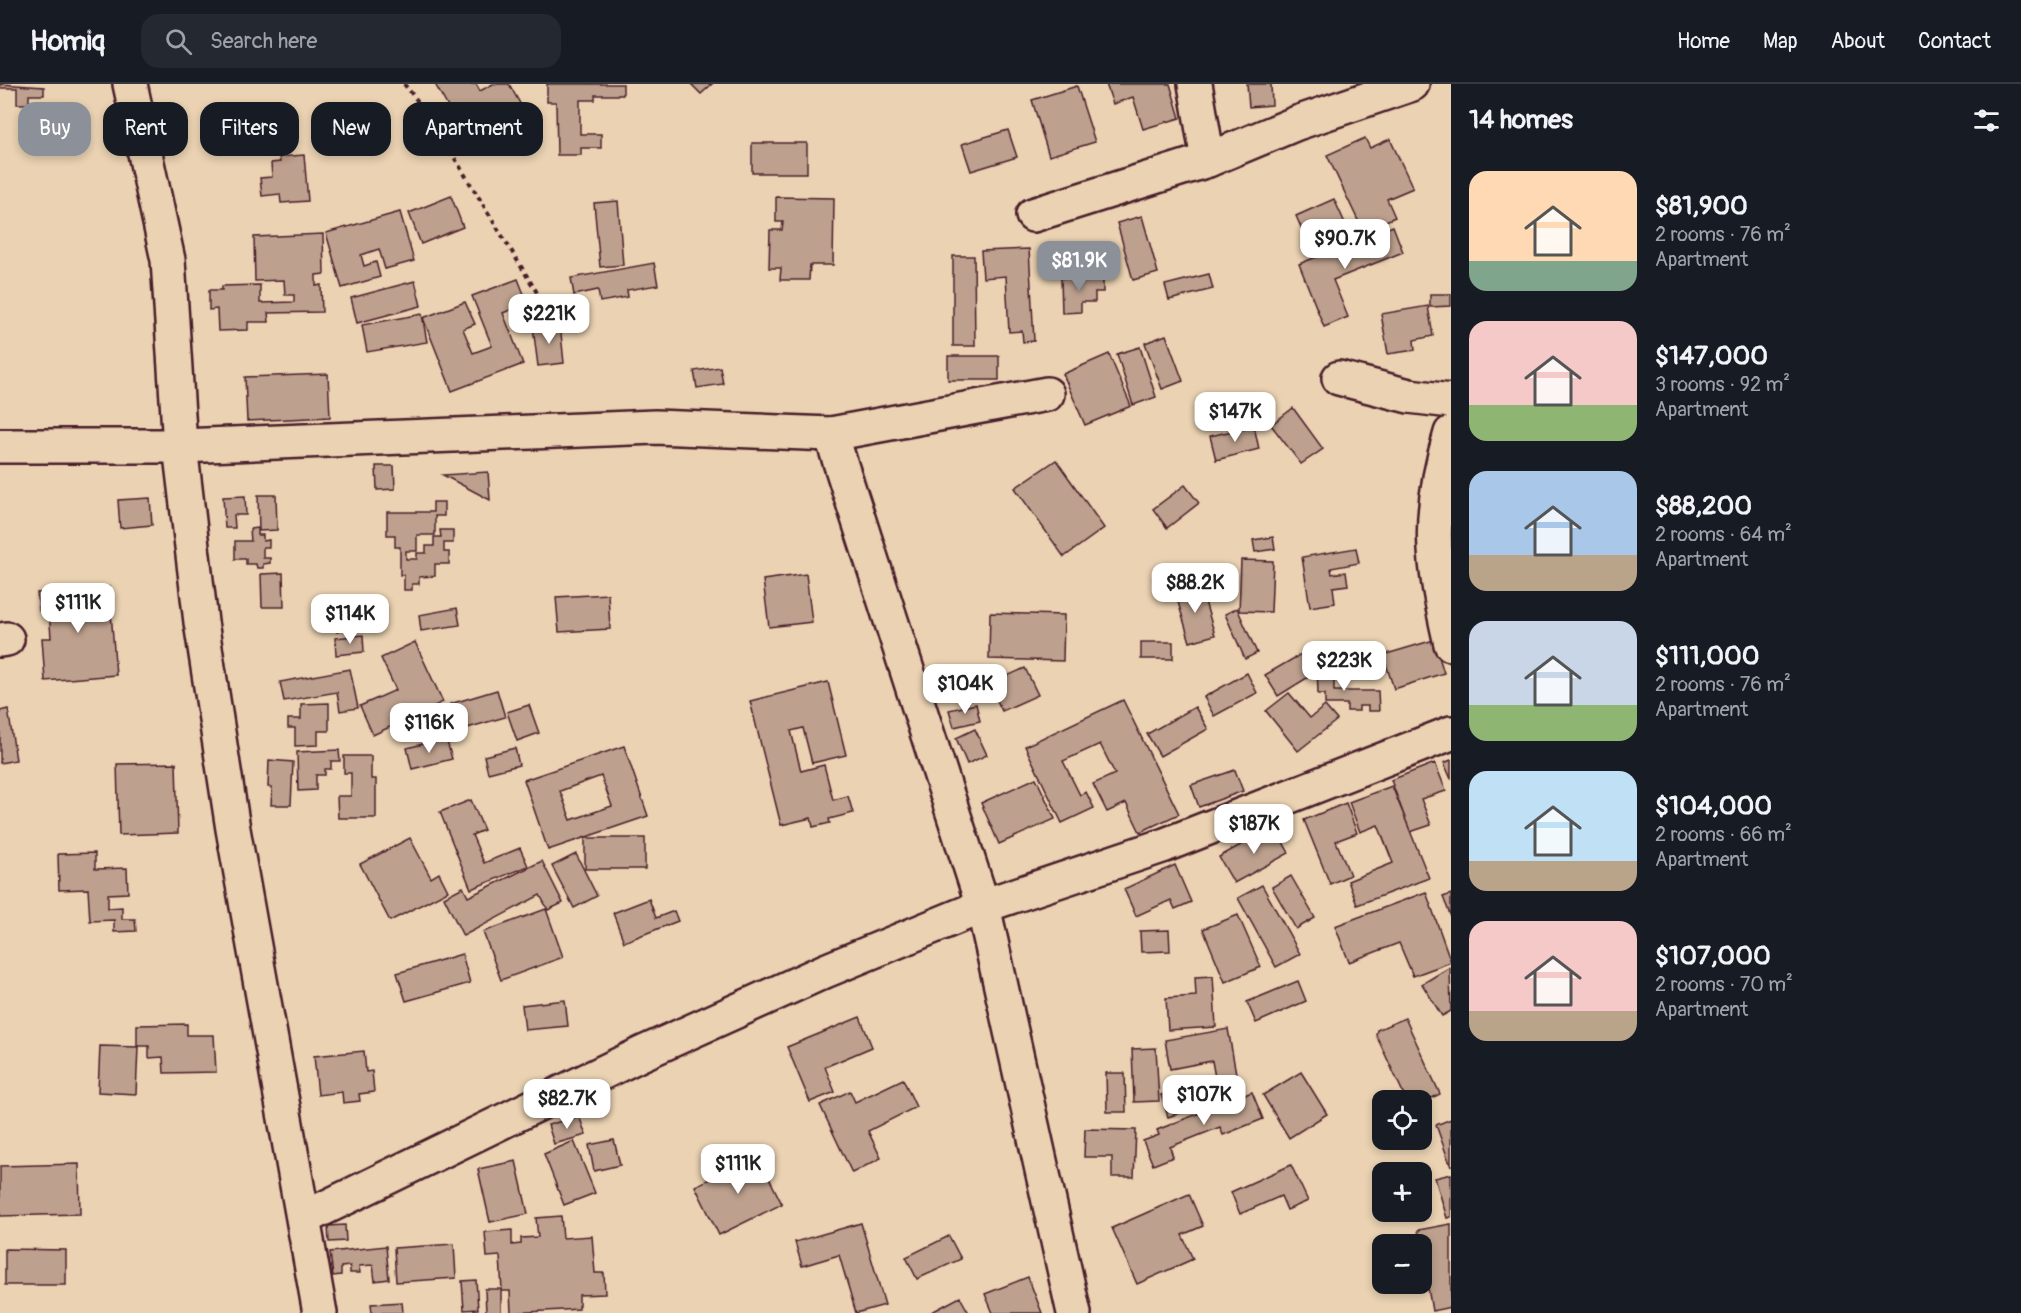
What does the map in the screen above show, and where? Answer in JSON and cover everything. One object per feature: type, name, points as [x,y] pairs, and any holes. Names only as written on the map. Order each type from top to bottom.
[{"type":"street","points":[[130,84],[168,260],[180,447],[201,622],[232,829],[320,1313]]},
{"type":"street","points":[[1195,84],[1208,160]]},
{"type":"street","points":[[1033,215],[1208,160],[1297,123],[1412,84]]},
{"type":"street","points":[[1339,378],[1409,396],[1451,401]]},
{"type":"street","points":[[0,446],[180,447],[655,427],[831,434],[1047,394]]},
{"type":"street","points":[[1451,433],[1439,473],[1433,520],[1433,551],[1451,644]]},
{"type":"street","points":[[831,434],[983,906],[1074,1313]]},
{"type":"street","points":[[304,1218],[641,1054],[825,971],[983,906],[1165,845],[1451,734]]},
{"type":"path","points":[[404,84],[427,113],[544,304]]},
{"type":"building","points":[[0,84],[44,87],[44,95],[29,95],[29,102],[18,102],[17,104],[17,88],[0,88]]},
{"type":"building","points":[[435,84],[476,84],[480,91],[493,84],[509,84],[519,102],[445,102]]},
{"type":"building","points":[[547,84],[623,84],[623,95],[595,95],[595,100],[580,100],[580,134],[601,134],[601,148],[581,148],[581,155],[557,155],[556,102],[547,102]]},
{"type":"building","points":[[691,84],[712,84],[701,94]]},
{"type":"building","points":[[1106,84],[1170,84],[1180,118],[1143,129],[1133,97],[1113,104]]},
{"type":"building","points":[[1247,84],[1271,84],[1272,105],[1249,107]]},
{"type":"building","points":[[1077,86],[1095,142],[1049,156],[1032,100]]},
{"type":"building","points":[[1008,130],[1017,157],[971,171],[962,144]]},
{"type":"building","points":[[1365,138],[1370,148],[1390,139],[1413,188],[1387,199],[1395,217],[1363,231],[1327,155]]},
{"type":"building","points":[[752,143],[807,143],[807,173],[752,173]]},
{"type":"building","points":[[304,155],[308,201],[281,203],[280,194],[262,196],[260,178],[272,177],[271,163],[280,162],[279,157]]},
{"type":"building","points":[[451,196],[463,227],[421,244],[409,213]]},
{"type":"building","points":[[776,197],[834,198],[833,265],[810,265],[809,280],[780,280],[781,268],[769,268],[770,230],[782,230],[783,222],[776,222]]},
{"type":"building","points":[[1334,199],[1349,232],[1311,250],[1296,216]]},
{"type":"building","points":[[618,201],[623,265],[600,267],[594,203]]},
{"type":"building","points":[[400,212],[414,261],[385,269],[379,249],[361,255],[364,266],[376,262],[380,277],[342,288],[326,233]]},
{"type":"building","points":[[1142,216],[1158,273],[1133,280],[1117,223]]},
{"type":"building","points":[[1393,226],[1403,252],[1333,280],[1348,317],[1324,327],[1299,264]]},
{"type":"building","points":[[323,234],[324,274],[316,275],[316,286],[321,285],[322,312],[268,313],[269,322],[248,322],[248,330],[218,331],[217,309],[209,310],[209,290],[222,290],[222,286],[260,285],[260,303],[294,302],[294,295],[285,295],[284,280],[255,281],[254,237]]},
{"type":"building","points":[[1029,249],[1034,341],[1023,342],[1022,331],[1009,332],[1006,276],[983,278],[981,251]]},
{"type":"building","points":[[953,256],[974,256],[975,346],[953,346]]},
{"type":"building","points":[[654,263],[658,285],[627,290],[628,297],[600,302],[598,290],[574,295],[571,278]]},
{"type":"building","points":[[1209,274],[1213,289],[1169,300],[1165,285]]},
{"type":"building","points":[[1103,277],[1103,292],[1095,292],[1095,302],[1081,302],[1081,312],[1062,313],[1061,278]]},
{"type":"building","points":[[518,279],[530,309],[518,314],[515,308],[503,313],[523,364],[452,391],[423,318],[465,302],[475,324],[463,329],[473,353],[492,346],[472,296]]},
{"type":"building","points":[[415,281],[421,306],[357,323],[351,298]]},
{"type":"building","points":[[1430,294],[1451,294],[1451,306],[1430,307]]},
{"type":"building","points":[[1428,306],[1433,336],[1414,340],[1415,350],[1388,354],[1381,314]]},
{"type":"building","points":[[422,314],[427,342],[367,352],[362,325]]},
{"type":"building","points":[[560,324],[564,363],[538,366],[533,327]]},
{"type":"building","points":[[1166,335],[1183,381],[1162,389],[1145,343]]},
{"type":"building","points":[[1140,347],[1156,397],[1133,405],[1117,354]]},
{"type":"building","points":[[1109,354],[1131,406],[1085,425],[1063,374]]},
{"type":"building","points":[[948,356],[999,356],[999,380],[948,380]]},
{"type":"building","points":[[720,367],[723,384],[697,388],[694,371]]},
{"type":"building","points":[[328,374],[330,417],[247,421],[245,377]]},
{"type":"building","points":[[1293,408],[1323,449],[1301,464],[1271,425]]},
{"type":"building","points":[[1254,426],[1259,449],[1216,460],[1210,436]]},
{"type":"building","points":[[1056,460],[1104,528],[1064,557],[1015,488]]},
{"type":"building","points":[[376,466],[394,466],[395,489],[377,490]]},
{"type":"building","points":[[488,472],[490,500],[443,475]]},
{"type":"building","points":[[1185,485],[1199,503],[1167,528],[1153,509]]},
{"type":"building","points":[[258,495],[276,495],[277,530],[259,531]]},
{"type":"building","points":[[245,496],[246,515],[234,515],[235,528],[225,528],[223,497]]},
{"type":"building","points":[[150,498],[152,525],[120,528],[118,500]]},
{"type":"building","points":[[433,502],[444,502],[444,516],[435,516],[435,535],[417,535],[417,551],[406,551],[406,559],[417,559],[417,553],[426,553],[426,546],[434,546],[434,537],[441,537],[440,530],[453,530],[453,543],[444,543],[444,552],[449,552],[449,564],[435,564],[435,576],[419,577],[419,584],[412,584],[412,590],[404,590],[404,575],[400,575],[400,547],[395,547],[395,535],[387,535],[387,512],[433,512]]},
{"type":"building","points":[[258,528],[258,535],[263,535],[263,541],[269,540],[269,547],[263,547],[263,558],[270,558],[270,563],[263,564],[263,568],[257,568],[256,564],[246,564],[246,559],[235,559],[235,541],[251,541],[250,529]]},
{"type":"building","points":[[1273,537],[1275,549],[1255,552],[1253,540]]},
{"type":"building","points":[[1356,548],[1359,563],[1331,568],[1332,574],[1346,572],[1348,585],[1333,587],[1335,603],[1310,607],[1302,557]]},
{"type":"building","points":[[1241,560],[1273,561],[1271,612],[1239,611]]},
{"type":"building","points":[[283,573],[284,607],[262,607],[261,574]]},
{"type":"building","points":[[1174,573],[1178,586],[1157,593],[1153,579]]},
{"type":"building","points":[[806,574],[812,622],[769,627],[763,580]]},
{"type":"building","points":[[1200,585],[1215,635],[1190,642],[1175,592]]},
{"type":"building","points":[[109,587],[116,675],[45,681],[42,638],[51,638],[49,610],[39,611],[37,593]]},
{"type":"building","points":[[608,594],[610,629],[559,632],[556,597]]},
{"type":"building","points":[[352,607],[359,624],[337,632],[331,614]]},
{"type":"building","points":[[457,608],[460,625],[421,631],[419,615]]},
{"type":"building","points":[[1237,608],[1257,653],[1245,659],[1225,614]]},
{"type":"building","points":[[990,613],[1064,615],[1063,661],[989,659]]},
{"type":"building","points":[[363,635],[364,652],[336,655],[335,638]]},
{"type":"building","points":[[1434,640],[1444,673],[1394,689],[1383,655]]},
{"type":"building","points":[[415,642],[443,702],[373,735],[360,706],[396,690],[381,658]]},
{"type":"building","points":[[1141,642],[1173,642],[1173,659],[1141,659]]},
{"type":"building","points":[[1303,653],[1315,673],[1278,696],[1265,675]]},
{"type":"building","points":[[1334,663],[1334,691],[1378,691],[1379,711],[1368,711],[1368,706],[1359,706],[1359,711],[1347,711],[1347,704],[1325,704],[1325,694],[1318,694],[1317,664]]},
{"type":"building","points":[[1025,668],[1038,695],[1002,711],[989,684]]},
{"type":"building","points":[[350,669],[358,708],[340,711],[337,692],[284,701],[280,682]]},
{"type":"building","points":[[1247,673],[1257,693],[1214,716],[1204,697]]},
{"type":"building","points":[[828,682],[846,755],[812,763],[803,728],[791,731],[801,771],[824,765],[833,800],[848,796],[853,813],[829,819],[830,823],[813,827],[811,818],[781,825],[750,701]]},
{"type":"building","points":[[497,690],[505,717],[457,731],[450,704]]},
{"type":"building","points":[[1289,693],[1310,718],[1325,706],[1337,720],[1298,751],[1266,711]]},
{"type":"building","points":[[1123,700],[1179,814],[1140,832],[1126,803],[1107,812],[1093,784],[1115,774],[1100,744],[1063,761],[1080,795],[1086,792],[1094,808],[1062,823],[1025,746]]},
{"type":"building","points":[[329,703],[329,731],[318,731],[318,745],[295,746],[295,728],[288,728],[288,719],[301,719],[301,704]]},
{"type":"building","points":[[976,704],[980,721],[954,727],[949,710]]},
{"type":"building","points":[[529,705],[539,733],[517,741],[507,712]]},
{"type":"building","points":[[1195,707],[1208,729],[1160,756],[1147,734]]},
{"type":"building","points":[[8,709],[16,760],[0,763],[0,711]]},
{"type":"building","points":[[975,729],[987,755],[967,764],[956,738]]},
{"type":"building","points":[[446,738],[452,759],[412,769],[407,748]]},
{"type":"building","points":[[624,746],[648,816],[548,850],[524,780]],"holes":[[[601,776],[612,806],[571,820],[560,791]]]},
{"type":"building","points":[[515,748],[519,765],[488,773],[484,756]]},
{"type":"building","points":[[339,750],[340,761],[331,761],[331,769],[325,769],[325,775],[316,775],[316,790],[298,791],[297,752]]},
{"type":"building","points":[[344,756],[371,756],[371,779],[376,779],[376,818],[338,818],[337,796],[351,796],[351,773],[344,773]]},
{"type":"building","points":[[269,760],[293,762],[291,805],[271,805],[272,788],[268,787]]},
{"type":"building","points":[[1451,760],[1451,779],[1444,763]]},
{"type":"building","points":[[176,763],[178,833],[119,835],[117,764]]},
{"type":"building","points":[[1435,763],[1446,791],[1421,799],[1431,825],[1410,832],[1391,780]]},
{"type":"building","points":[[1235,770],[1243,791],[1199,807],[1191,785]]},
{"type":"building","points":[[1036,778],[1055,819],[999,844],[981,803]]},
{"type":"building","points":[[1392,786],[1429,878],[1357,905],[1348,881],[1393,863],[1378,825],[1360,832],[1349,802]]},
{"type":"building","points":[[471,800],[484,830],[472,835],[484,863],[520,848],[528,866],[471,889],[440,812]]},
{"type":"building","points":[[1346,803],[1357,833],[1336,841],[1350,875],[1330,884],[1304,820]]},
{"type":"building","points":[[1274,826],[1289,853],[1234,883],[1219,857]]},
{"type":"building","points":[[410,838],[431,878],[439,873],[448,891],[390,921],[360,864]]},
{"type":"building","points":[[585,838],[645,838],[645,869],[585,869]]},
{"type":"building","points":[[95,853],[95,869],[127,868],[128,893],[108,894],[108,908],[122,907],[122,919],[135,919],[136,931],[114,932],[114,920],[90,921],[88,889],[59,890],[58,854]]},
{"type":"building","points":[[576,854],[597,896],[574,908],[552,866]]},
{"type":"building","points":[[542,861],[563,903],[548,910],[540,895],[463,936],[444,897],[463,887],[468,897]]},
{"type":"building","points":[[1175,865],[1191,902],[1175,909],[1171,900],[1136,916],[1124,889]]},
{"type":"building","points":[[1291,876],[1315,918],[1296,929],[1272,887]]},
{"type":"building","points":[[1262,885],[1300,954],[1276,967],[1238,898]]},
{"type":"building","points":[[1426,892],[1451,962],[1413,976],[1399,943],[1349,962],[1335,926]]},
{"type":"building","points":[[1451,894],[1451,917],[1443,897]]},
{"type":"building","points":[[649,899],[656,918],[674,911],[678,921],[624,942],[613,913]]},
{"type":"building","points":[[546,909],[563,957],[501,980],[483,932]]},
{"type":"building","points":[[1238,915],[1261,967],[1225,982],[1203,929]]},
{"type":"building","points":[[1169,930],[1170,951],[1141,952],[1140,931]]},
{"type":"building","points":[[462,954],[470,983],[406,1001],[397,973]]},
{"type":"building","points":[[1450,967],[1451,1011],[1442,1016],[1422,984]]},
{"type":"building","points":[[1213,976],[1216,1027],[1168,1030],[1166,998],[1196,996],[1195,977]]},
{"type":"building","points":[[1298,981],[1306,1001],[1256,1023],[1247,1002]]},
{"type":"building","points":[[565,1000],[568,1026],[525,1030],[522,1005]]},
{"type":"building","points":[[860,1017],[872,1047],[825,1067],[835,1092],[810,1102],[787,1047]]},
{"type":"building","points":[[1405,1018],[1440,1094],[1432,1098],[1432,1090],[1402,1090],[1376,1035],[1377,1030]]},
{"type":"building","points":[[187,1024],[187,1035],[214,1035],[216,1072],[164,1073],[163,1057],[149,1058],[149,1046],[137,1046],[137,1025]]},
{"type":"building","points":[[1228,1029],[1237,1079],[1216,1083],[1212,1061],[1170,1069],[1165,1040]]},
{"type":"building","points":[[100,1046],[138,1047],[136,1094],[98,1092]]},
{"type":"building","points":[[1156,1048],[1159,1101],[1134,1102],[1132,1049]]},
{"type":"building","points":[[364,1051],[366,1072],[372,1071],[374,1092],[359,1094],[360,1101],[343,1103],[342,1092],[318,1095],[314,1056]]},
{"type":"building","points":[[1301,1072],[1327,1114],[1289,1138],[1263,1095]]},
{"type":"building","points":[[1106,1073],[1125,1073],[1126,1112],[1107,1112]]},
{"type":"building","points":[[903,1079],[916,1107],[868,1131],[881,1158],[852,1173],[820,1105],[850,1091],[855,1102]]},
{"type":"building","points":[[1206,1080],[1209,1091],[1233,1083],[1237,1094],[1168,1117],[1161,1095]]},
{"type":"building","points":[[1252,1092],[1263,1119],[1223,1135],[1220,1127],[1170,1147],[1173,1157],[1153,1165],[1143,1141],[1159,1135],[1157,1130]]},
{"type":"building","points":[[579,1116],[586,1135],[554,1144],[548,1125]]},
{"type":"building","points":[[1451,1119],[1451,1167],[1436,1125]]},
{"type":"building","points":[[1085,1129],[1136,1130],[1134,1177],[1112,1177],[1112,1157],[1084,1157]]},
{"type":"building","points":[[614,1140],[620,1165],[594,1171],[589,1145]]},
{"type":"building","points":[[574,1141],[595,1193],[564,1205],[544,1154]]},
{"type":"building","points":[[758,1156],[782,1204],[719,1235],[695,1186]]},
{"type":"building","points":[[516,1161],[528,1214],[490,1222],[478,1169]]},
{"type":"building","points":[[79,1164],[80,1214],[0,1216],[0,1166]]},
{"type":"building","points":[[1291,1165],[1308,1201],[1287,1210],[1281,1196],[1240,1214],[1231,1192]]},
{"type":"building","points":[[1451,1174],[1451,1217],[1447,1218],[1435,1178]]},
{"type":"building","points":[[1189,1194],[1203,1226],[1182,1235],[1193,1259],[1137,1284],[1112,1228]]},
{"type":"building","points":[[561,1216],[563,1238],[592,1236],[595,1273],[604,1273],[605,1294],[579,1295],[579,1309],[511,1313],[510,1291],[502,1291],[500,1256],[487,1257],[485,1232],[512,1230],[512,1245],[521,1244],[521,1238],[538,1237],[536,1218]]},
{"type":"building","points":[[861,1223],[885,1305],[856,1313],[839,1255],[802,1266],[795,1242]]},
{"type":"building","points":[[1451,1224],[1451,1307],[1432,1311],[1429,1294],[1432,1294],[1432,1234],[1419,1234],[1418,1230]]},
{"type":"building","points":[[345,1225],[346,1241],[329,1242],[328,1226]]},
{"type":"building","points":[[949,1236],[961,1259],[917,1279],[906,1257]]},
{"type":"building","points":[[454,1244],[456,1278],[396,1282],[394,1248]]},
{"type":"building","points":[[386,1246],[389,1279],[375,1281],[373,1265],[359,1266],[360,1273],[350,1273],[350,1266],[341,1267],[341,1275],[333,1276],[330,1252]]},
{"type":"building","points":[[5,1249],[66,1250],[66,1285],[5,1285]]},
{"type":"building","points":[[1028,1277],[1042,1313],[993,1313],[985,1294]]},
{"type":"building","points":[[476,1280],[478,1309],[464,1310],[462,1281]]},
{"type":"building","points":[[485,1289],[501,1289],[501,1313],[486,1313]]},
{"type":"building","points":[[960,1297],[969,1313],[930,1313]]},
{"type":"building","points":[[402,1302],[403,1313],[372,1313],[371,1304]]}]
